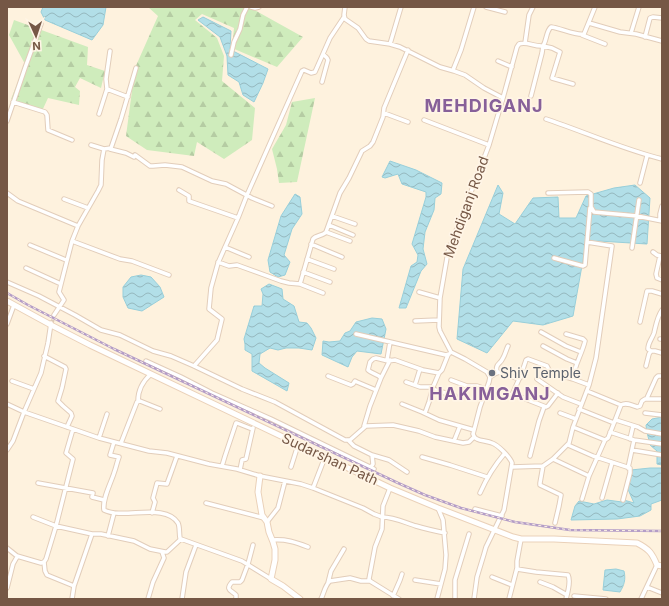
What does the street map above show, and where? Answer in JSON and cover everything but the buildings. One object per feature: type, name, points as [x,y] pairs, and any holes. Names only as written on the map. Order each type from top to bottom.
[{"type":"main road","name":"Sudarshan Path","points":[[7,301],[151,374],[245,419],[253,426],[325,457],[390,488],[452,514],[521,539],[637,543],[653,554],[660,566]]},
{"type":"main road","points":[[260,476],[258,492],[262,515],[266,520],[275,549],[271,579],[300,599]]},
{"type":"street","points":[[231,55],[234,42],[240,29],[243,14],[247,7]]},
{"type":"street","points":[[251,7],[259,7]]},
{"type":"street","points":[[194,366],[217,340],[222,320],[222,318],[210,311],[209,307],[211,288],[218,262],[302,71],[304,70],[311,73],[314,72],[330,38],[344,17],[345,7]]},
{"type":"street","points":[[390,44],[402,7]]},
{"type":"street","points":[[453,70],[461,50],[474,7]]},
{"type":"street","points":[[486,7],[505,12]]},
{"type":"street","points":[[533,7],[529,15],[525,43],[552,48],[560,52],[552,78],[573,84]]},
{"type":"street","points":[[582,35],[585,32],[595,7]]},
{"type":"street","points":[[631,33],[640,7]]},
{"type":"street","points":[[344,17],[358,28],[369,41],[390,44],[408,50],[440,67],[465,75],[484,88],[503,98]]},
{"type":"street","points":[[645,37],[650,18],[662,18]]},
{"type":"street","points":[[589,23],[620,32],[631,33],[662,41]]},
{"type":"street","points":[[7,121],[24,68],[42,24]]},
{"type":"street","points":[[531,96],[543,46],[546,42],[549,29],[551,27],[582,35],[605,44]]},
{"type":"street","name":"Mehdiganj Road","points":[[449,354],[440,330],[439,320],[440,298],[448,252],[489,145],[517,47],[519,44],[525,43]]},
{"type":"street","points":[[300,284],[314,237],[326,232],[340,193],[362,151],[372,145],[383,117],[384,108],[408,50]]},
{"type":"street","points":[[99,114],[107,89],[106,79],[110,51]]},
{"type":"street","points":[[322,82],[328,61],[323,54]]},
{"type":"street","points":[[498,61],[512,67]]},
{"type":"street","points":[[110,149],[116,136],[136,68]]},
{"type":"street","points":[[107,89],[128,97]]},
{"type":"street","points":[[14,102],[45,112],[47,114],[48,130],[72,140]]},
{"type":"street","points":[[384,113],[408,122]]},
{"type":"street","points":[[546,119],[608,143],[647,156],[662,159]]},
{"type":"street","points":[[424,120],[489,145]]},
{"type":"street","points":[[91,145],[135,156],[150,166],[182,167],[212,181],[226,184],[252,198],[272,206]]},
{"type":"street","points":[[54,315],[64,300],[59,292],[72,241],[78,226],[101,185],[104,149]]},
{"type":"street","points":[[640,183],[647,156]]},
{"type":"street","points":[[179,190],[189,196],[189,201],[238,218]]},
{"type":"street","points":[[548,193],[588,192],[591,194],[585,265],[583,266],[554,258]]},
{"type":"street","points":[[7,193],[18,201],[78,226]]},
{"type":"street","points":[[64,199],[88,208]]},
{"type":"street","points":[[632,248],[639,200]]},
{"type":"street","points":[[590,207],[596,212],[637,216],[661,221],[660,214],[662,206]]},
{"type":"street","points":[[332,216],[355,224]]},
{"type":"street","points":[[329,225],[353,235]]},
{"type":"street","points":[[326,232],[350,241]]},
{"type":"street","points":[[72,241],[169,275]]},
{"type":"street","points":[[512,467],[543,466],[568,445],[579,409],[589,386],[599,344],[612,246],[587,242]]},
{"type":"street","points":[[312,244],[342,257]]},
{"type":"street","points":[[30,245],[66,260]]},
{"type":"street","points":[[225,247],[249,257]]},
{"type":"street","points":[[653,252],[661,256],[656,274],[657,278],[662,280]]},
{"type":"street","points":[[307,259],[334,269]]},
{"type":"street","points":[[218,262],[229,266],[237,265],[285,282],[300,284],[324,293]]},
{"type":"street","points":[[26,268],[61,284]]},
{"type":"street","points":[[303,272],[330,282]]},
{"type":"street","points":[[7,282],[39,296],[101,330],[120,335],[153,351],[172,356],[235,386],[275,402],[345,440],[348,440],[354,446],[372,455],[389,460],[407,472]]},
{"type":"street","points":[[640,322],[647,291],[662,294]]},
{"type":"street","points":[[419,292],[440,298]]},
{"type":"street","points":[[7,324],[14,305]]},
{"type":"street","points":[[651,351],[648,349],[648,344],[653,334],[659,314],[662,310]]},
{"type":"street","points":[[415,321],[439,320]]},
{"type":"street","points":[[7,450],[13,441],[41,373],[51,324]]},
{"type":"street","points":[[541,332],[566,346],[581,352]]},
{"type":"street","points":[[356,334],[449,354],[465,359],[487,372],[490,377]]},
{"type":"street","points":[[566,334],[585,340],[573,379]]},
{"type":"street","points":[[348,440],[364,426],[376,390],[389,360],[390,342]]},
{"type":"street","points":[[497,373],[497,364],[502,360],[508,346]]},
{"type":"street","points":[[543,346],[577,363]]},
{"type":"street","points":[[651,351],[662,353]]},
{"type":"street","points":[[646,366],[651,351]]},
{"type":"street","points":[[424,413],[429,402],[432,388],[449,354]]},
{"type":"street","points":[[44,356],[65,367],[66,369],[58,401],[71,413],[72,416],[67,427]]},
{"type":"street","points":[[381,378],[368,370],[370,362],[374,358],[395,360],[420,369],[439,373]]},
{"type":"street","points":[[504,393],[512,394],[520,378],[526,360],[528,359],[547,366],[550,372],[589,386]]},
{"type":"street","points":[[146,361],[372,468],[372,455]]},
{"type":"street","points":[[415,385],[420,369]]},
{"type":"street","points":[[364,426],[393,426],[419,431],[435,437],[467,443],[474,437],[473,434],[480,407],[490,377],[500,373],[519,379]]},
{"type":"street","points":[[121,443],[138,401],[138,393],[145,380],[151,374]]},
{"type":"street","points":[[328,376],[351,385],[354,382],[357,382],[376,390]]},
{"type":"street","points":[[587,391],[621,405],[623,403],[627,403],[639,407],[643,400],[647,398],[656,378],[658,376],[662,376]]},
{"type":"street","points":[[537,379],[564,397],[581,404]]},
{"type":"street","points":[[451,380],[467,386],[477,386],[486,389]]},
{"type":"street","points":[[12,381],[34,389]]},
{"type":"street","points":[[406,382],[420,387],[432,388],[456,396]]},
{"type":"street","points":[[530,456],[544,407],[548,406],[558,393]]},
{"type":"street","points":[[518,396],[544,407]]},
{"type":"street","points":[[647,398],[662,398]]},
{"type":"street","points":[[138,401],[160,409]]},
{"type":"street","points":[[7,404],[24,412],[99,438],[149,451],[167,453],[313,488],[382,517],[405,522],[428,530],[445,533]]},
{"type":"street","points":[[402,404],[439,420],[474,430]]},
{"type":"street","points":[[582,499],[590,476],[605,440],[608,438],[615,422],[621,405]]},
{"type":"street","points":[[579,409],[615,422],[634,426],[645,431],[662,434]]},
{"type":"street","points":[[560,413],[576,420]]},
{"type":"street","points":[[646,413],[662,415]]},
{"type":"street","points":[[99,438],[107,414]]},
{"type":"street","points":[[244,425],[245,419]]},
{"type":"street","points":[[222,466],[224,456],[236,424],[253,426],[246,459],[242,460],[240,470]]},
{"type":"street","points":[[454,441],[460,426]]},
{"type":"street","points":[[623,500],[630,470],[628,468],[632,450],[634,426]]},
{"type":"street","points":[[573,427],[605,440]]},
{"type":"street","points":[[73,429],[66,453],[73,459],[56,526],[44,562],[47,575],[74,586]]},
{"type":"street","points":[[610,432],[632,440],[662,444]]},
{"type":"street","points":[[474,437],[476,439],[491,442],[497,445],[512,461],[504,510],[484,554],[477,577],[474,599]]},
{"type":"street","points":[[114,442],[110,455],[119,457],[104,500],[104,510],[122,514],[137,512],[167,514],[179,525],[179,536],[182,540],[242,561],[271,579]]},
{"type":"street","points":[[290,466],[298,445]]},
{"type":"street","points":[[568,445],[598,458],[628,468]]},
{"type":"street","points":[[632,450],[662,455]]},
{"type":"street","points":[[480,493],[492,468],[505,453]]},
{"type":"street","points":[[152,513],[155,502],[153,498],[157,483],[167,484],[177,456]]},
{"type":"street","points":[[313,488],[325,457]]},
{"type":"street","points":[[422,457],[487,477]]},
{"type":"street","points":[[553,459],[590,476]]},
{"type":"street","points":[[602,498],[612,463]]},
{"type":"street","points":[[543,466],[540,485],[561,495],[555,523]]},
{"type":"street","points":[[206,503],[266,520],[278,508],[285,481]]},
{"type":"street","points":[[38,483],[93,493],[92,497],[104,500]]},
{"type":"street","points":[[370,581],[369,576],[375,547],[382,529],[384,503],[390,488]]},
{"type":"street","points":[[437,599],[445,569],[446,554],[444,520],[438,508]]},
{"type":"street","points":[[475,509],[502,516]]},
{"type":"street","points":[[108,536],[114,512]]},
{"type":"street","points":[[444,520],[452,514]]},
{"type":"street","points":[[33,517],[56,526],[134,541],[162,552],[167,552],[182,540]]},
{"type":"street","points":[[72,599],[74,586],[92,534]]},
{"type":"street","points":[[455,599],[455,580],[469,534]]},
{"type":"street","points":[[508,599],[517,568],[518,549],[521,539]]},
{"type":"street","points":[[272,540],[284,540],[308,547]]},
{"type":"street","points":[[182,599],[186,572],[196,545]]},
{"type":"street","points":[[236,599],[236,595],[230,592],[230,583],[240,582],[242,580],[253,545]]},
{"type":"street","points":[[7,548],[17,556],[41,563],[44,562]]},
{"type":"street","points":[[321,599],[328,583],[331,571],[344,549]]},
{"type":"street","points":[[148,599],[153,582],[164,558],[162,552]]},
{"type":"street","points":[[7,588],[13,564],[17,556]]},
{"type":"street","points":[[641,599],[660,566]]},
{"type":"street","points":[[517,568],[519,570],[568,575],[567,597],[553,587],[540,582]]},
{"type":"street","points":[[394,596],[402,574]]},
{"type":"street","points":[[492,577],[512,585]]},
{"type":"street","points":[[328,583],[330,581],[350,578],[361,581],[370,581],[399,599]]},
{"type":"street","points":[[415,580],[441,584]]},
{"type":"street","points":[[647,587],[662,593]]},
{"type":"street","points":[[574,596],[606,599]]},
{"type":"green space","points":[[148,7],[249,7],[303,37],[277,67],[232,48],[234,28],[202,14],[195,20],[217,38],[224,56],[222,81],[255,108],[252,140],[224,159],[197,142],[194,156],[147,150],[126,136],[135,68],[158,16]]},
{"type":"green space","points":[[14,20],[88,47],[87,65],[105,71],[101,88],[80,78],[75,87],[80,91],[79,105],[48,98],[42,111],[11,99],[25,64],[9,35]]},
{"type":"green space","points":[[315,98],[297,182],[279,183],[272,149],[286,125],[292,102]]},
{"type":"water","points":[[43,7],[106,7],[103,25],[92,40],[45,20],[41,12]]},
{"type":"water","points":[[203,17],[231,31],[230,49],[268,69],[254,102],[243,95],[239,82],[228,75],[227,56],[220,37],[198,20]]},
{"type":"water","points":[[390,161],[416,170],[442,183],[441,194],[435,198],[434,210],[425,232],[423,249],[427,264],[421,271],[406,308],[399,308],[411,266],[417,262],[418,255],[412,244],[426,197],[426,192],[402,184],[398,174],[385,178],[382,177]]},
{"type":"water","points":[[498,185],[503,193],[499,214],[515,224],[533,198],[558,197],[559,218],[576,218],[586,196],[614,188],[635,185],[650,198],[647,244],[599,241],[586,243],[573,316],[543,325],[513,321],[487,353],[457,339],[463,269]]},
{"type":"water","points":[[295,194],[300,197],[302,214],[292,229],[284,255],[290,262],[285,275],[278,277],[270,272],[268,260],[281,216]]},
{"type":"water","points":[[141,275],[151,277],[160,287],[164,297],[142,311],[128,308],[123,297],[123,287],[131,277]]},
{"type":"water","points":[[269,284],[282,289],[283,299],[294,306],[299,322],[307,323],[316,338],[312,350],[286,348],[278,350],[270,348],[260,354],[259,363],[289,383],[287,391],[252,371],[252,354],[245,350],[244,339],[254,306],[262,306],[263,294],[261,289]]},
{"type":"water","points":[[372,318],[382,319],[386,329],[381,354],[357,351],[352,357],[348,367],[322,355],[323,341],[340,341],[345,333],[350,331],[356,322]]},
{"type":"water","points":[[662,417],[662,465],[657,464],[657,451],[650,445],[646,425],[652,419]]},
{"type":"water","points":[[662,468],[662,500],[651,504],[651,510],[640,516],[617,519],[571,520],[575,506],[579,501],[594,504],[607,500],[622,502],[624,500],[634,503],[627,487],[631,470]]},
{"type":"water","points":[[616,569],[624,571],[625,574],[623,587],[620,592],[603,590],[605,570]]},
{"type":"tunnel","points":[[52,323],[54,315]]},
{"type":"railway","points":[[7,293],[114,349],[425,495],[461,508],[515,522],[570,530],[662,531]]},
{"type":"place","name":"Shiv Temple","points":[[492,373]]},
{"type":"district","name":"MEHDIGANJ","points":[[484,106]]},
{"type":"district","name":"HAKIMGANJ","points":[[490,394]]}]
